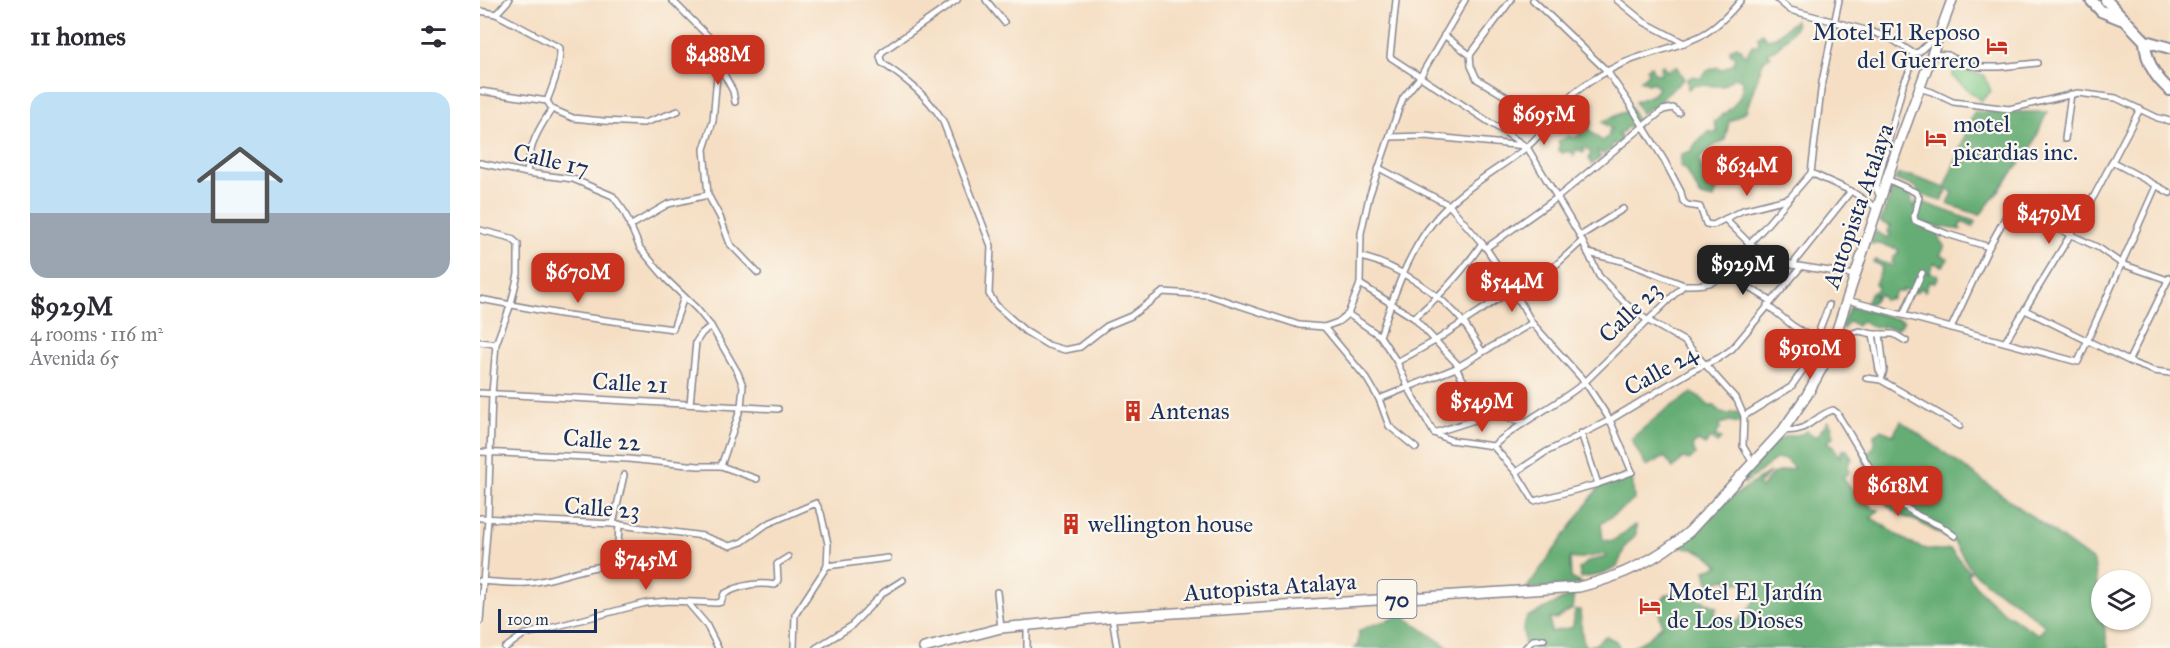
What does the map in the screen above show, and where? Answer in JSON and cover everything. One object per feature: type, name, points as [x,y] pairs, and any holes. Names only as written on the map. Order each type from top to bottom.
[{"type":"highway","points":[[2091,0],[2101,11],[2127,22]]},
{"type":"highway","points":[[2106,0],[2145,41],[2170,48]]},
{"type":"highway","points":[[2119,0],[2127,22]]},
{"type":"highway","points":[[2145,41],[2151,68],[2170,90]]},
{"type":"main road","name":"Autopista Atalaya","points":[[924,648],[1001,628],[1112,617],[1579,587],[1605,581],[1643,564],[1675,544],[1690,531],[1783,430],[1815,381],[1832,345],[1918,88],[1952,0]]},
{"type":"street","points":[[496,14],[509,0]]},
{"type":"street","points":[[957,0],[882,52],[880,57],[882,63],[913,84],[932,104],[942,119],[991,246],[989,294],[996,305],[1025,331],[1048,345],[1065,350],[1080,347],[1107,326],[1131,316],[1163,292],[1208,295],[1299,325],[1324,327],[1338,322],[1348,314],[1360,284],[1361,232],[1369,197],[1403,98],[1420,76],[1465,0]]},
{"type":"street","points":[[986,0],[1004,22]]},
{"type":"street","points":[[1511,0],[1470,55],[1471,66],[1477,79],[1550,123]]},
{"type":"street","points":[[1533,0],[1607,71],[1672,174],[1683,201],[1688,205],[1700,207],[1706,224],[1713,225],[1743,210],[1791,198]]},
{"type":"street","points":[[1617,0],[1644,22],[1684,43]]},
{"type":"street","points":[[1380,336],[1402,272],[1429,229],[1449,204],[1527,147],[1570,97],[1607,71],[1639,56],[1684,43],[1706,33],[1730,13],[1741,0]]},
{"type":"street","points":[[1778,0],[1790,10],[1835,21],[1893,40],[1913,53],[1919,52],[1940,31]]},
{"type":"street","name":"Calle 23","points":[[1492,446],[1585,382],[1684,285],[1703,286],[1714,282],[1726,273],[1734,260],[1791,198],[1810,173],[1822,82],[1839,0]]},
{"type":"street","points":[[675,1],[711,39],[718,64],[734,91],[735,102]]},
{"type":"street","points":[[1397,2],[1390,57],[1527,147],[1581,238],[1599,276],[1647,320],[1684,341],[1737,400],[1744,416],[1743,446],[1753,463]]},
{"type":"street","points":[[480,11],[496,14],[560,48],[560,64],[547,101]]},
{"type":"street","points":[[1444,35],[1470,55]]},
{"type":"street","points":[[1880,198],[1876,188],[1913,53]]},
{"type":"street","points":[[1931,54],[1948,55],[1967,65],[1983,67],[2037,63]]},
{"type":"street","points":[[718,64],[713,121],[704,149],[708,195],[720,218],[729,244],[758,273]]},
{"type":"street","points":[[1918,88],[1953,102],[2009,109],[2078,93],[2116,98],[2158,118],[2170,121]]},
{"type":"street","points":[[480,91],[547,101],[552,109],[573,118],[644,123],[678,111]]},
{"type":"street","points":[[2066,139],[2071,94]]},
{"type":"street","points":[[1486,249],[1558,197],[1668,108],[1673,108],[1679,113]]},
{"type":"street","points":[[2005,342],[2113,162],[2140,108]]},
{"type":"street","points":[[527,173],[532,142],[552,109]]},
{"type":"street","points":[[1390,137],[1425,136],[1527,147]]},
{"type":"street","points":[[2113,162],[2170,193]]},
{"type":"street","name":"Calle 17","points":[[480,163],[527,173],[573,179],[613,196],[630,226]]},
{"type":"street","points":[[1348,314],[1380,336],[1397,362],[1434,433],[1450,440],[1492,446],[1516,472],[1534,501],[1598,484],[1632,472],[1610,420],[1585,382],[1532,323],[1482,243],[1449,204],[1379,168]]},
{"type":"street","points":[[1810,173],[1851,191],[1877,208]]},
{"type":"street","points":[[1887,179],[1915,192],[1919,197],[1914,216],[1915,221],[1989,247]]},
{"type":"street","points":[[1847,300],[2078,362],[2156,186]]},
{"type":"street","points":[[1792,266],[1851,191]]},
{"type":"street","points":[[708,195],[668,204],[630,226],[646,256],[711,326],[738,373],[742,386],[741,407],[721,466]]},
{"type":"street","points":[[1951,328],[2006,214],[2010,209],[2015,208],[2099,248],[2121,264],[2169,282],[2129,360]]},
{"type":"street","points":[[1518,300],[1581,238],[1623,209]]},
{"type":"street","points":[[1725,219],[1750,244],[1792,266],[1855,274]]},
{"type":"street","points":[[480,230],[511,238],[518,244],[518,274],[512,304],[496,344],[488,519],[480,621]]},
{"type":"street","points":[[1414,318],[1437,298],[1482,243]]},
{"type":"street","points":[[1588,253],[1622,261],[1684,285]]},
{"type":"street","points":[[1362,257],[1381,262],[1402,272],[1437,298],[1463,322],[1482,351]]},
{"type":"street","name":"Calle 24","points":[[1516,472],[1546,452],[1610,420],[1732,349],[1800,268]]},
{"type":"street","points":[[1726,273],[1769,303],[1793,326],[1816,340]]},
{"type":"street","points":[[1904,315],[1922,273]]},
{"type":"street","points":[[1360,284],[1414,318],[1458,367],[1467,386]]},
{"type":"street","points":[[1397,362],[1435,341],[1513,290]]},
{"type":"street","points":[[480,299],[560,314],[673,329],[684,297]]},
{"type":"street","points":[[1744,416],[1791,387],[1805,367],[1829,305]]},
{"type":"street","points":[[2025,310],[2154,371],[2170,373]]},
{"type":"street","points":[[1379,399],[1458,367],[1532,323]]},
{"type":"street","points":[[690,404],[696,342],[711,326]]},
{"type":"street","points":[[1324,327],[1367,379],[1379,399],[1389,426],[1416,448]]},
{"type":"street","points":[[1832,345],[1859,331],[1894,334],[1906,341]]},
{"type":"street","points":[[1873,334],[1882,377],[1960,426]]},
{"type":"street","points":[[1880,334],[1884,370],[1882,377]]},
{"type":"street","points":[[480,342],[496,344]]},
{"type":"street","points":[[1866,378],[1882,377]]},
{"type":"street","name":"Calle 21","points":[[480,393],[778,409]]},
{"type":"street","points":[[1783,430],[1794,432],[1805,428],[1833,410],[1892,499],[1955,536]]},
{"type":"street","points":[[1434,433],[1497,415],[1524,422]]},
{"type":"street","points":[[1581,433],[1598,484]]},
{"type":"street","name":"Calle 22","points":[[480,452],[721,466],[758,479]]},
{"type":"street","points":[[617,565],[616,524],[624,475]]},
{"type":"street","name":"Calle 23","points":[[480,518],[616,524],[703,536],[730,546],[742,542],[767,524],[816,503],[826,536],[827,566]]},
{"type":"street","points":[[505,648],[523,635],[646,603],[669,601],[717,603],[721,602],[724,594],[729,591],[755,583],[775,585],[778,580],[777,564],[788,557]]},
{"type":"street","points":[[794,648],[795,615],[827,566],[888,558]]},
{"type":"street","points":[[482,581],[528,583],[581,570],[617,565],[628,568]]},
{"type":"street","points":[[816,648],[850,627],[884,592],[903,580]]},
{"type":"street","points":[[997,592],[1001,628]]},
{"type":"street","points":[[688,603],[706,624],[718,648]]},
{"type":"street","points":[[1112,617],[1117,648]]},
{"type":"street","points":[[1027,625],[1027,648]]},
{"type":"street","points":[[1525,648],[1533,640],[1544,639]]},
{"type":"green space","points":[[1795,20],[1796,26],[1783,42],[1776,49],[1767,52],[1771,55],[1763,62],[1746,111],[1729,122],[1725,140],[1712,147],[1699,159],[1708,178],[1719,184],[1714,199],[1701,196],[1685,169],[1680,166],[1681,154],[1691,151],[1708,132],[1718,132],[1714,122],[1738,100],[1743,80],[1735,77],[1723,86],[1695,85],[1688,89],[1687,79],[1694,76],[1700,79],[1707,71],[1716,67],[1721,70],[1734,64],[1735,56],[1730,53],[1730,49],[1737,46],[1746,56],[1752,45],[1759,45],[1758,37],[1762,33],[1766,39],[1776,37]]},
{"type":"green space","points":[[1663,65],[1666,71],[1676,66],[1684,79],[1665,95],[1654,110],[1649,107],[1642,115],[1635,102],[1652,95],[1658,89],[1653,82],[1648,84],[1640,80],[1648,74],[1647,68],[1651,66],[1654,73],[1661,74],[1660,67]]},
{"type":"green space","points":[[1955,69],[1984,75],[1991,91],[1981,101],[1952,76]]},
{"type":"green space","points":[[1630,106],[1639,123],[1635,129],[1626,127],[1623,132],[1621,131],[1619,135],[1623,140],[1616,145],[1613,142],[1612,148],[1604,154],[1598,151],[1601,157],[1592,164],[1589,159],[1591,153],[1585,147],[1582,148],[1585,151],[1583,153],[1576,149],[1574,156],[1570,151],[1562,153],[1558,150],[1559,141],[1569,136],[1575,138],[1582,132],[1573,125],[1582,117],[1585,121],[1587,117],[1592,121],[1589,130],[1602,141],[1610,135],[1608,133],[1611,129],[1602,122],[1624,112]]},
{"type":"green space","points":[[1974,112],[2047,112],[2032,147],[1980,215],[1947,204],[1953,193],[1948,189],[1941,201],[1919,194],[1916,187],[1895,180],[1897,175],[1911,176],[1945,188]]},
{"type":"green space","points":[[1894,187],[1910,194],[1914,209],[1917,200],[1976,222],[1973,227],[1962,222],[1959,228],[1962,230],[1927,225],[1939,232],[1940,241],[1945,246],[1940,255],[1948,259],[1943,266],[1934,263],[1928,274],[1930,272],[1937,274],[1938,278],[1934,283],[1930,281],[1925,291],[1921,288],[1915,293],[1903,289],[1902,292],[1895,292],[1892,298],[1884,300],[1881,295],[1873,295],[1877,297],[1870,304],[1866,303],[1871,292],[1877,291],[1878,286],[1875,284],[1882,269],[1882,266],[1873,262],[1875,260],[1893,266],[1894,256],[1898,254],[1898,249],[1871,244],[1875,231],[1887,238],[1891,234],[1887,232],[1891,226],[1880,222]]},
{"type":"green space","points":[[1851,306],[1904,321],[1897,329],[1865,324],[1861,321],[1857,326],[1849,321],[1843,329],[1841,325]]},
{"type":"green space","points":[[1692,393],[1709,406],[1715,406],[1720,413],[1737,412],[1742,417],[1742,424],[1730,421],[1719,424],[1720,429],[1715,435],[1721,439],[1717,443],[1711,438],[1705,445],[1698,441],[1692,446],[1696,454],[1689,460],[1683,458],[1673,468],[1665,457],[1646,466],[1631,439],[1664,411]]},
{"type":"green space","points":[[1828,421],[1834,436],[1827,442],[1833,446],[1840,457],[1842,450],[1847,450],[1852,459],[1848,464],[1849,472],[1843,478],[1874,509],[1879,510],[1871,518],[1917,546],[1938,550],[1950,549],[1970,572],[1968,575],[1982,593],[2009,615],[2038,634],[2044,625],[1972,571],[1954,542],[1919,522],[1902,516],[1888,506],[1871,483],[1863,457],[1864,451],[1870,452],[1874,447],[1874,434],[1881,430],[1893,435],[1901,421],[2094,562],[2095,570],[2091,570],[2091,630],[2105,630],[2108,648],[1631,648],[1649,638],[1662,625],[1658,607],[1666,595],[1687,590],[1697,598],[1717,607],[1714,613],[1726,623],[1737,622],[1749,609],[1757,595],[1757,584],[1747,582],[1730,584],[1727,578],[1708,583],[1705,570],[1719,566],[1710,557],[1700,552],[1677,546],[1721,504],[1770,472],[1758,485],[1761,488],[1772,474],[1794,468],[1785,459],[1776,459],[1744,484],[1743,480],[1779,439],[1807,431],[1816,437]]},
{"type":"green space","points":[[1632,475],[1634,500],[1601,524],[1603,540],[1612,541],[1636,525],[1636,534],[1625,547],[1617,567],[1603,574],[1581,578],[1579,569],[1589,561],[1606,557],[1604,554],[1577,559],[1570,558],[1571,578],[1583,584],[1526,589],[1600,486]]},
{"type":"green space","points":[[1574,594],[1572,609],[1556,619],[1550,619],[1551,632],[1573,627],[1575,610],[1580,610],[1585,647],[1594,645],[1606,636],[1616,641],[1620,648],[1525,648],[1523,627],[1527,617]]},
{"type":"green space","points":[[1402,615],[1449,648],[1354,648],[1358,645],[1359,631]]},
{"type":"place","name":"Motel El Reposo del Guerrero","points":[[1997,46]]},
{"type":"place","name":"motel picardias inc.","points":[[1936,138]]},
{"type":"place","name":"Antenas","points":[[1133,411]]},
{"type":"place","name":"wellington house","points":[[1071,524]]},
{"type":"place","name":"Motel El Jardín de Los Dioses","points":[[1650,606]]}]
